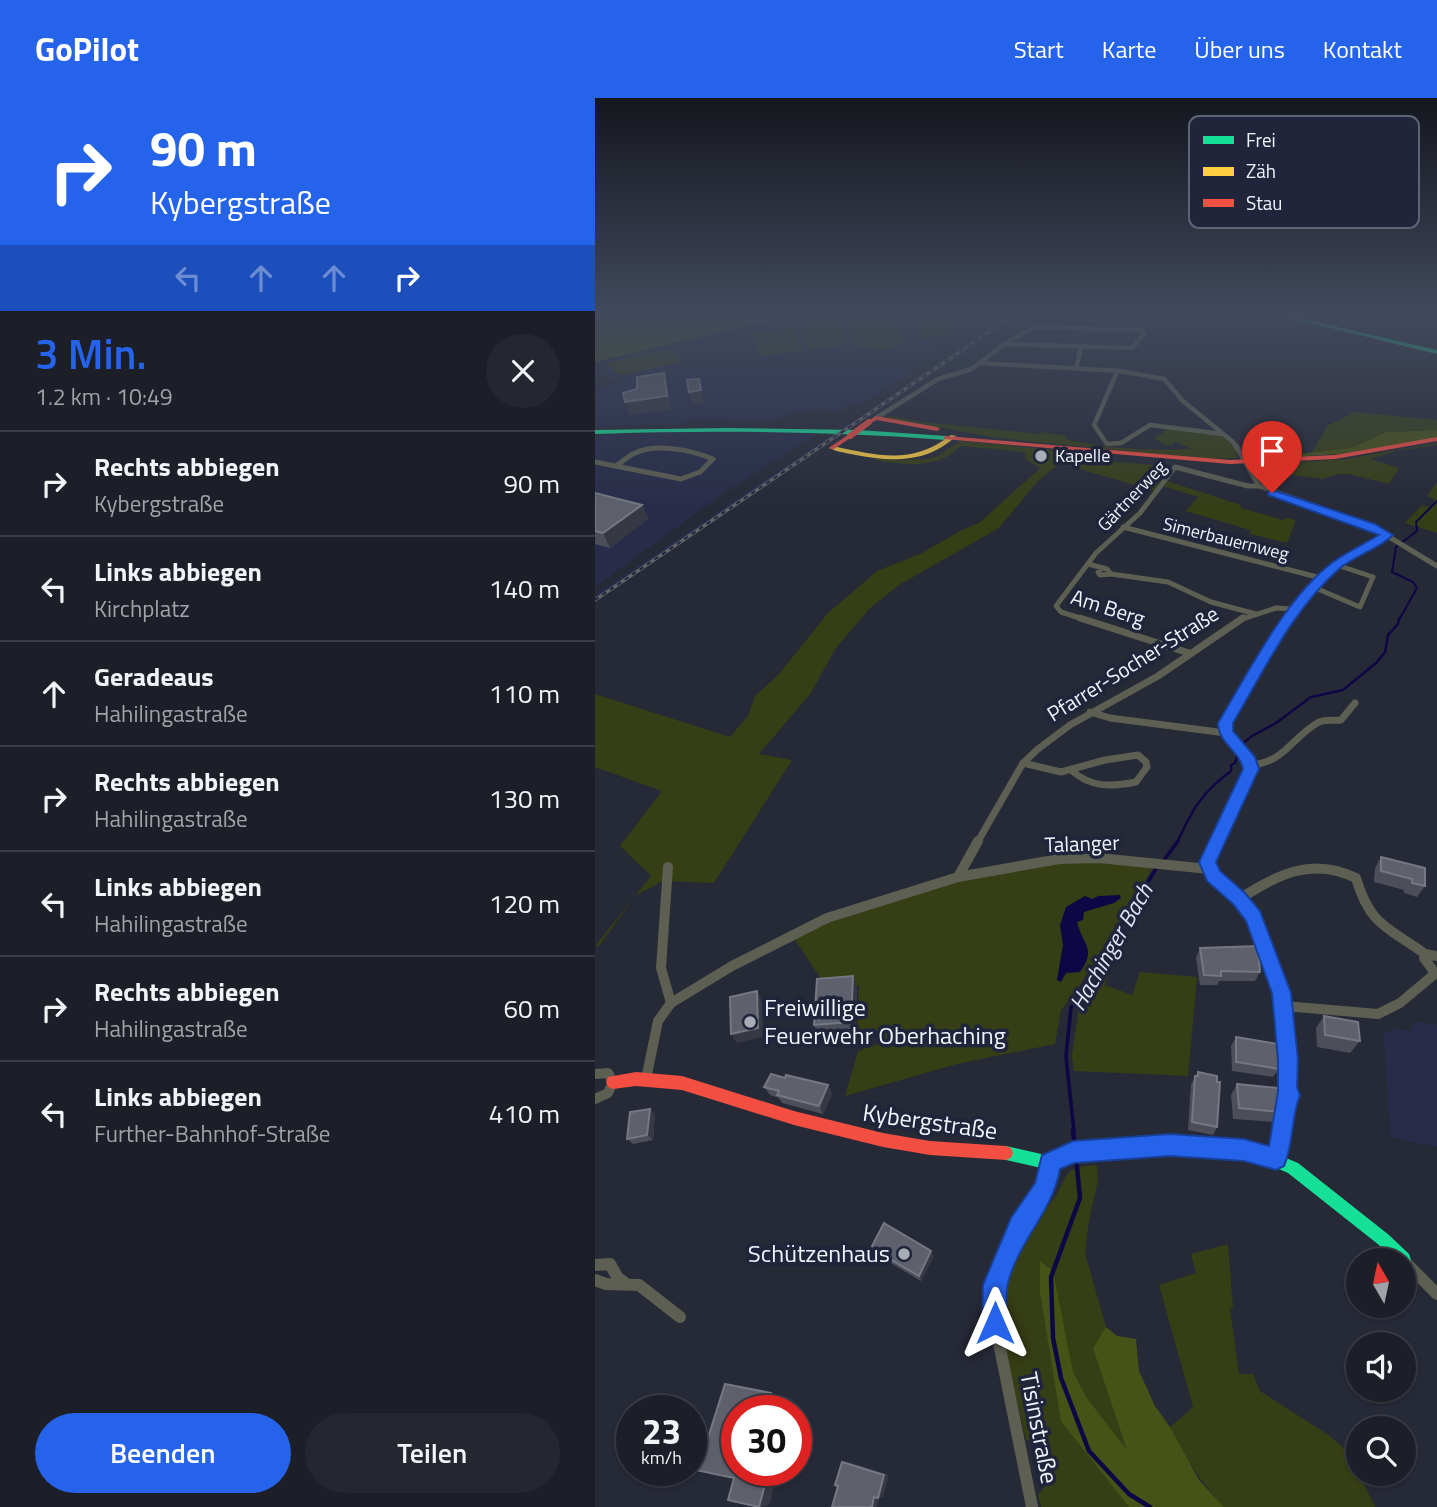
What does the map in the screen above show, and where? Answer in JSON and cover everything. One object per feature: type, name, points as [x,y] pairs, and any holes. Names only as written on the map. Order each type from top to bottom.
[{"type":"main road","points":[[953,436],[944,448],[927,457],[911,459],[832,448],[873,420],[989,440]]},
{"type":"main road","points":[[595,432],[758,427],[927,434],[1150,457],[1245,462],[1335,457],[1437,439]]},
{"type":"main road","points":[[927,434],[942,441],[944,448]]},
{"type":"main road","name":"Kybergstraße","points":[[614,1082],[646,1079],[702,1087],[794,1118],[878,1139],[962,1152],[1033,1157],[1050,1163]]},
{"type":"main road","points":[[1050,1163],[1076,1152],[1170,1145],[1244,1150],[1276,1158],[1354,1215],[1390,1248]]},
{"type":"street","points":[[873,420],[935,381]]},
{"type":"street","points":[[1114,381],[1094,425],[1103,441],[1111,445],[1121,443],[1150,425],[1224,434]]},
{"type":"street","points":[[1165,381],[1182,401],[1237,447],[1259,486],[1371,526],[1437,566]]},
{"type":"street","points":[[595,462],[681,479],[701,471],[713,459],[696,454],[649,450],[632,454],[616,466]]},
{"type":"street","name":"Gärtnerweg","points":[[1056,609],[1088,564],[1147,504],[1175,467],[1248,486],[1259,486]]},
{"type":"street","name":"Simerbauernweg","points":[[1123,527],[1321,578]]},
{"type":"street","points":[[1226,733],[1229,715],[1295,609],[1321,578],[1337,565],[1387,535]]},
{"type":"street","points":[[1088,564],[1101,569],[1098,572],[1102,576],[1111,574],[1168,582],[1211,603],[1256,614]]},
{"type":"street","points":[[1313,587],[1335,595],[1352,606],[1360,607],[1373,584],[1373,578],[1337,565]]},
{"type":"street","name":"Am Berg","points":[[1056,609],[1189,653]]},
{"type":"street","name":"Pfarrer-Socher-Straße","points":[[958,877],[1023,763],[1035,750],[1090,712],[1153,679],[1217,631],[1256,614],[1295,609]]},
{"type":"street","points":[[1251,765],[1258,766],[1289,751],[1319,722],[1341,720],[1355,703]]},
{"type":"street","points":[[1090,712],[1110,718],[1226,733],[1251,765],[1249,775],[1209,856],[1209,869],[1254,917],[1284,1006],[1288,1060],[1282,1140],[1276,1158]]},
{"type":"street","points":[[1023,763],[1061,772],[1133,755],[1141,757],[1147,768],[1136,782],[1103,787],[1080,780],[1071,770]]},
{"type":"street","name":"Talanger","points":[[958,877],[1073,858],[1163,862],[1209,869]]},
{"type":"street","points":[[1239,899],[1274,878],[1294,871],[1325,866],[1343,870],[1356,878],[1361,903],[1375,923],[1426,954],[1437,956]]},
{"type":"street","points":[[668,867],[661,968],[671,1003]]},
{"type":"street","points":[[646,1079],[658,1021],[671,1003],[732,966],[827,918],[958,877]]},
{"type":"street","points":[[1284,1006],[1378,1014],[1399,1003],[1436,972],[1426,963],[1426,954]]},
{"type":"street","name":"Kybergstraße","points":[[595,1074],[608,1073],[614,1082]]},
{"type":"street","points":[[595,1099],[608,1093],[614,1082]]},
{"type":"street","name":"Tisinstraße","points":[[1032,1507],[995,1323],[994,1297],[995,1285],[1019,1227],[1046,1187],[1050,1163]]},
{"type":"street","points":[[595,1265],[610,1264],[618,1278],[624,1282]]},
{"type":"street","points":[[1416,1273],[1437,1294]]},
{"type":"street","points":[[595,1280],[610,1285],[624,1282],[640,1285],[680,1317]]},
{"type":"shaded area","points":[[619,381],[898,381],[863,403],[855,402],[839,412],[820,409],[797,412],[772,421],[687,420],[684,424],[595,426],[595,391],[622,382]]},
{"type":"shaded area","points":[[857,423],[595,602],[595,595],[847,424]]},
{"type":"shaded area","points":[[759,429],[817,434],[727,491],[595,587],[595,435]]},
{"type":"shaded area","points":[[1120,895],[1121,898],[1114,903],[1084,912],[1083,920],[1077,922],[1088,957],[1080,972],[1066,973],[1061,982],[1057,980],[1063,945],[1060,925],[1066,907],[1085,896],[1092,899],[1098,896]]},
{"type":"shaded area","points":[[1415,1021],[1437,1025],[1437,1147],[1390,1137],[1384,1034],[1398,1028],[1411,1032]]},
{"type":"green space","points":[[1355,412],[1437,420],[1437,430],[1386,432],[1351,448],[1311,454],[1327,426]]},
{"type":"green space","points":[[890,416],[922,422],[1039,434],[1042,432],[1097,445],[1144,449],[1191,449],[1175,441],[1172,445],[1164,445],[1155,438],[1169,428],[1199,431],[1221,436],[1229,441],[1235,448],[1237,458],[1205,459],[997,438],[887,418]]},
{"type":"green space","points":[[1437,430],[1437,438],[1339,454],[1256,459],[1250,457],[1238,445],[1252,455],[1268,458],[1351,448],[1386,432]]},
{"type":"green space","points":[[960,441],[1077,452],[1074,455],[1105,461],[1169,466],[1154,491],[1060,463],[1037,482],[999,528],[899,585],[870,608],[836,648],[810,694],[759,754],[792,760],[714,883],[663,881],[635,896],[651,876],[620,846],[662,791],[595,767],[595,694],[730,737],[748,716],[755,696],[779,674],[828,613],[877,571],[922,553],[979,523],[1040,468],[1025,459],[1025,452],[961,446],[941,459],[920,464],[874,460],[877,457],[927,459],[938,456]]},
{"type":"green space","points":[[1437,443],[1370,459],[1399,468],[1389,484],[1349,474],[1322,479],[1259,470],[1257,465],[1345,459]]},
{"type":"green space","points":[[1167,481],[1241,505],[1241,508],[1283,520],[1296,520],[1287,543],[1250,534],[1250,530],[1186,511],[1198,497],[1163,486]]},
{"type":"green space","points":[[1437,482],[1437,533],[1405,523],[1422,505],[1429,507],[1436,500],[1427,496]]},
{"type":"green space","points":[[1073,861],[1155,865],[1075,993],[1061,1010],[1055,1044],[957,1064],[845,1096],[858,1051],[881,1043],[881,1031],[857,1032],[859,986],[820,989],[820,977],[795,940],[831,921],[959,879]]},
{"type":"green space","points":[[635,896],[599,946],[595,946]]},
{"type":"green space","points":[[1114,945],[1118,947],[1105,985],[1132,995],[1140,972],[1197,977],[1188,1076],[1074,1071],[1072,1056],[1080,1000]]},
{"type":"green space","points":[[1097,1165],[1098,1180],[1085,1253],[1106,1327],[1189,1507],[1041,1507],[1038,1495],[1046,1485],[1036,1442],[1026,1440],[1014,1386],[1003,1325],[1003,1291],[1010,1264],[1029,1221],[1037,1221],[1072,1170]]},
{"type":"green space","points":[[1228,1244],[1233,1308],[1230,1308],[1239,1374],[1253,1374],[1260,1391],[1330,1436],[1346,1450],[1346,1486],[1365,1486],[1375,1507],[1224,1507],[1201,1479],[1170,1427],[1193,1407],[1159,1285],[1196,1273],[1191,1254]]},
{"type":"green space","points":[[1040,1261],[1053,1271],[1073,1372],[1086,1397],[1127,1450],[1093,1348],[1106,1327],[1117,1336],[1136,1339],[1139,1371],[1155,1406],[1170,1427],[1199,1480],[1224,1507],[1129,1507],[1061,1421],[1040,1292]]},
{"type":"building","points":[[637,381],[665,381],[667,396],[625,402],[623,393],[637,389]]},
{"type":"building","points":[[687,381],[699,381],[701,390],[689,392]]},
{"type":"building","points":[[1281,441],[1288,447],[1268,449],[1262,443]]},
{"type":"building","points":[[595,493],[642,505],[603,533],[595,531]]},
{"type":"building","points":[[1381,857],[1425,868],[1425,886],[1412,883],[1412,879],[1381,871]]},
{"type":"building","points":[[1258,946],[1260,972],[1221,971],[1221,976],[1204,975],[1200,948]]},
{"type":"building","points":[[853,976],[851,1022],[814,1025],[817,979]]},
{"type":"building","points":[[757,991],[758,1028],[731,1034],[730,997]]},
{"type":"building","points":[[1324,1016],[1358,1022],[1360,1041],[1325,1035]]},
{"type":"building","points":[[1236,1037],[1278,1044],[1279,1069],[1236,1062]]},
{"type":"building","points":[[1198,1072],[1217,1076],[1217,1082],[1220,1082],[1217,1127],[1192,1122],[1195,1076],[1198,1076]]},
{"type":"building","points":[[771,1074],[828,1085],[819,1106],[777,1095],[779,1091],[764,1087]]},
{"type":"building","points":[[1237,1084],[1278,1088],[1281,1112],[1239,1108]]},
{"type":"building","points":[[650,1109],[647,1135],[627,1139],[630,1112]]},
{"type":"building","name":"Schützenhaus","points":[[884,1223],[931,1251],[919,1276],[871,1248]]},
{"type":"building","points":[[725,1384],[771,1393],[770,1395],[722,1395]]},
{"type":"building","points":[[721,1397],[721,1475],[707,1472],[707,1441]]},
{"type":"building","points":[[842,1462],[884,1475],[878,1498],[874,1497],[872,1507],[832,1507]]},
{"type":"building","points":[[732,1486],[765,1486],[759,1507],[728,1500]]},
{"type":"waterway","name":"Hachinger Bach","points":[[1399,620],[1417,588],[1413,582],[1392,572],[1396,547],[1417,531],[1416,522],[1437,501]]},
{"type":"waterway","name":"Hachinger Bach","points":[[1178,841],[1198,803],[1231,771],[1231,765],[1235,763],[1241,745],[1311,697],[1343,690],[1376,663],[1385,652],[1388,635],[1398,624],[1399,618]]},
{"type":"waterway","name":"Hachinger Bach","points":[[1164,860],[1178,841]]},
{"type":"waterway","name":"Hachinger Bach","points":[[1074,1132],[1066,1056],[1071,1008],[1157,867]]},
{"type":"waterway","name":"Hachinger Bach","points":[[1073,1130],[1075,1147]]},
{"type":"waterway","name":"Hachinger Bach","points":[[1076,1157],[1080,1198],[1051,1277],[1053,1338],[1061,1378],[1089,1451],[1129,1494],[1150,1507]]},
{"type":"railway","points":[[595,600],[917,381]]},
{"type":"traffic: fast","points":[[595,432],[771,430],[946,438]]},
{"type":"traffic: fast","points":[[1006,1153],[1050,1163],[1079,1151],[1156,1145],[1205,1145],[1253,1151],[1293,1168],[1392,1248]]},
{"type":"traffic: slow","points":[[832,448],[880,457],[911,457],[940,447],[953,436]]},
{"type":"traffic: jam","points":[[869,422],[876,418],[937,429]]},
{"type":"traffic: jam","points":[[850,436],[869,422]]},
{"type":"traffic: jam","points":[[832,448],[850,436]]},
{"type":"traffic: jam","points":[[946,438],[1230,462],[1335,457],[1437,439]]},
{"type":"traffic: jam","points":[[613,1082],[636,1079],[682,1083],[794,1118],[883,1140],[930,1148],[1006,1153]]},
{"type":"place","name":"Kapelle","points":[[1041,456]]},
{"type":"place","name":"Freiwillige Feuerwehr Oberhaching","points":[[750,1022]]},
{"type":"place","name":"Schützenhaus","points":[[904,1254]]},
{"type":"route","points":[[995,1323],[995,1285],[1019,1227],[1046,1187],[1050,1163],[1073,1152],[1170,1145],[1244,1150],[1276,1158],[1282,1140],[1286,1097],[1289,1095],[1286,1087],[1288,1060],[1281,993],[1254,917],[1248,908],[1213,876],[1207,862],[1251,769],[1249,761],[1226,733],[1226,723],[1295,609],[1313,587],[1337,565],[1387,535],[1371,526],[1272,493]]}]
